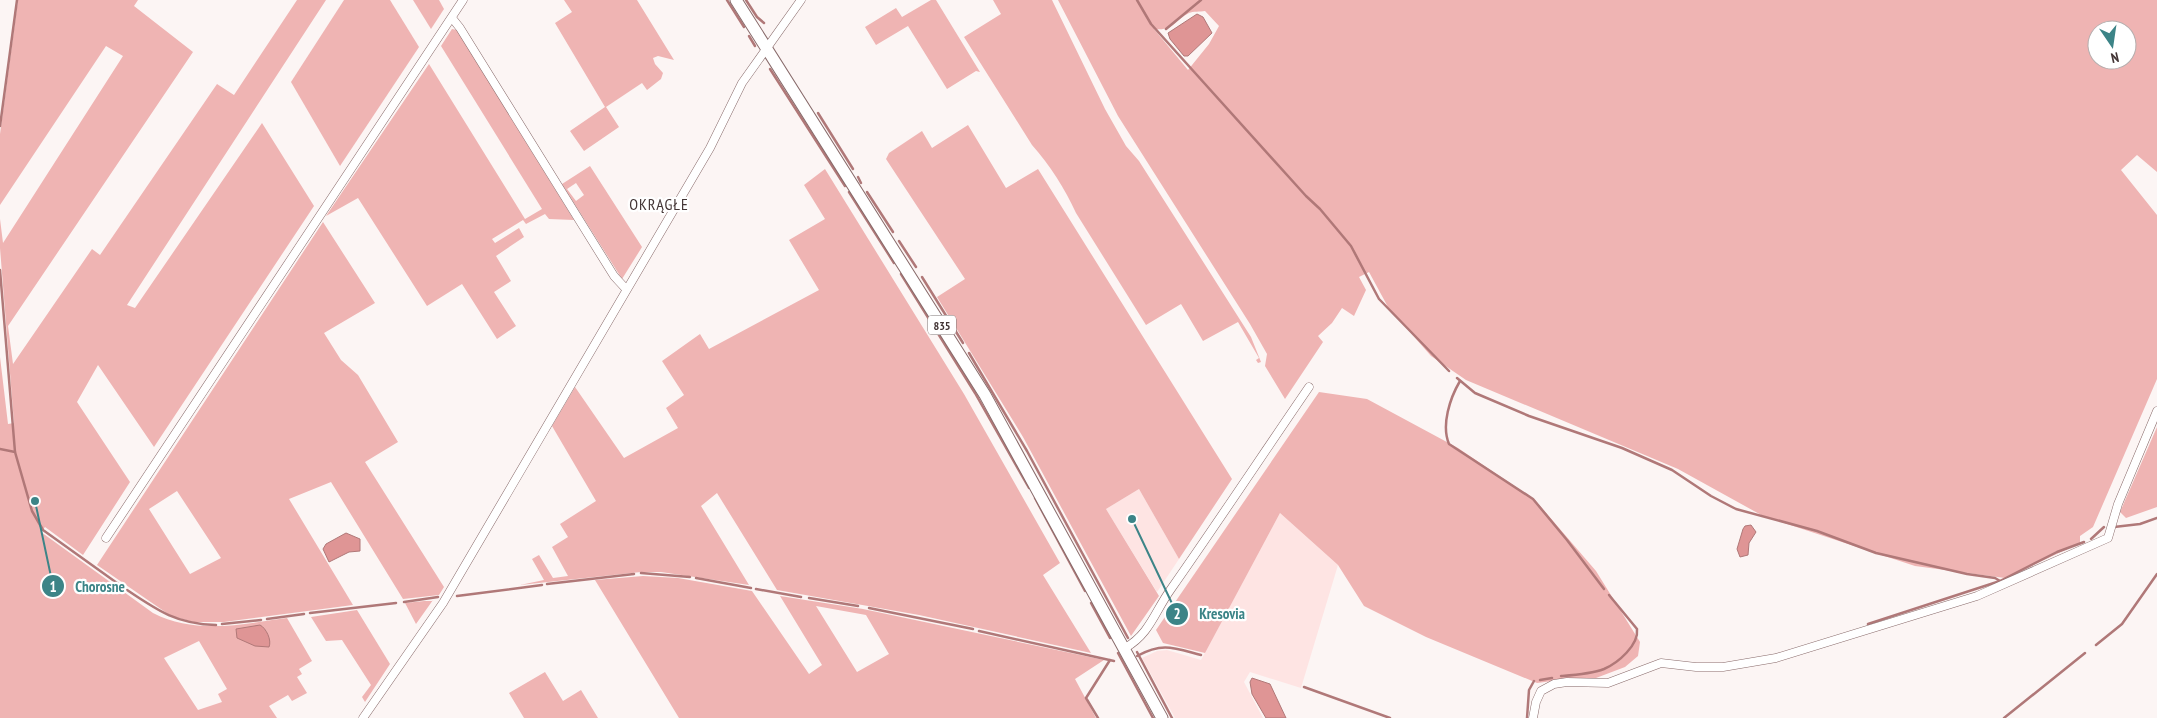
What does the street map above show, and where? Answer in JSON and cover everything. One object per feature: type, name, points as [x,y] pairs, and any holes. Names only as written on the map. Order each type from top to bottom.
[{"type":"main road","name":"835","points":[[736,0],[986,395],[1162,718]]},
{"type":"street","points":[[106,538],[463,0]]},
{"type":"street","points":[[363,718],[443,603],[626,288],[710,148],[742,83],[800,0]]},
{"type":"street","points":[[452,18],[614,276],[626,288]]},
{"type":"street","points":[[1125,648],[1138,640],[1149,627],[1165,597],[1239,493],[1309,387]]},
{"type":"street","points":[[1533,718],[1536,702],[1541,691],[1554,684],[1567,682],[1608,683],[1661,663],[1723,667],[1760,662],[1783,656],[1977,596],[2108,538],[2118,504],[2157,411]]},
{"type":"shaded area","points":[[18,0],[138,0],[134,6],[193,52],[8,326],[13,364],[92,249],[100,255],[217,84],[234,95],[297,0],[326,0],[127,305],[135,308],[262,123],[314,206],[154,447],[98,365],[77,402],[130,482],[83,555],[45,527],[41,532],[153,613],[169,620],[202,626],[219,626],[287,618],[312,661],[299,669],[302,674],[297,677],[307,693],[292,701],[288,695],[269,706],[277,718],[0,718],[0,357],[8,424],[14,423],[0,248],[0,219],[3,243],[123,56],[106,46],[0,205],[0,134]],"holes":[[[199,641],[227,689],[218,694],[222,702],[198,710],[164,658]]]},
{"type":"shaded area","points":[[344,0],[390,0],[419,47],[340,166],[291,82]]},
{"type":"shaded area","points":[[413,0],[439,0],[444,9],[431,29]]},
{"type":"shaded area","points":[[564,0],[637,0],[674,60],[658,56],[653,58],[655,64],[663,73],[661,79],[647,90],[642,83],[606,107],[619,127],[584,151],[570,131],[605,107],[555,23],[572,12]]},
{"type":"shaded area","points":[[931,0],[936,0],[980,72],[976,71],[947,89],[908,26],[876,45],[865,27],[896,8],[902,17]]},
{"type":"shaded area","points":[[993,0],[1052,0],[1105,109],[1126,146],[1139,161],[1251,337],[1261,362],[1258,363],[1256,360],[1259,358],[1238,322],[1203,341],[1181,304],[1146,325],[1076,213],[1057,178],[1032,145],[964,37],[1001,14]]},
{"type":"shaded area","points":[[1058,0],[2157,0],[2157,172],[2137,155],[2121,170],[2157,215],[2157,379],[2093,527],[2080,536],[2080,543],[2005,578],[1915,566],[1763,516],[1678,469],[1466,380],[1431,356],[1388,307],[1369,272],[1359,277],[1366,290],[1354,316],[1342,308],[1332,323],[1318,336],[1323,342],[1285,399],[1265,366],[1267,354],[1250,324],[1118,116]],"holes":[[[1205,11],[1219,26],[1209,44],[1188,70],[1154,29],[1170,27],[1189,13]]]},
{"type":"shaded area","points":[[1197,14],[1203,17],[1212,33],[1188,56],[1184,56],[1170,39],[1168,33]]},
{"type":"shaded area","points":[[452,29],[457,30],[574,220],[549,219],[545,214],[526,224],[523,220],[492,239],[495,243],[519,228],[524,237],[496,256],[511,281],[494,292],[516,326],[497,339],[462,284],[427,306],[358,198],[326,216],[429,64],[525,219],[542,209],[441,46]]},
{"type":"shaded area","points":[[968,125],[1006,188],[1038,169],[1232,479],[1179,559],[1139,489],[1106,509],[1159,596],[1131,636],[1023,437],[937,297],[965,279],[886,159],[889,153],[922,131],[932,148]]},
{"type":"shaded area","points":[[590,166],[642,247],[622,279],[562,184]],"holes":[[[576,183],[584,195],[576,201],[567,189]]]},
{"type":"shaded area","points":[[825,169],[964,394],[1060,563],[1043,575],[1091,653],[919,615],[777,590],[717,493],[701,506],[749,585],[661,572],[641,572],[520,585],[544,580],[532,559],[539,555],[553,578],[568,576],[552,547],[568,537],[560,524],[596,501],[552,426],[575,387],[624,458],[678,428],[666,408],[684,395],[662,361],[700,334],[709,349],[819,290],[789,240],[825,219],[804,185]]},
{"type":"shaded area","points":[[323,222],[375,303],[324,333],[341,360],[358,375],[398,442],[365,462],[444,587],[439,595],[403,599],[331,482],[289,499],[353,605],[224,622],[194,622],[171,616],[97,565]],"holes":[[[177,491],[221,558],[190,574],[149,509]]]},
{"type":"shaded area","points":[[1319,392],[1367,399],[1458,448],[1535,500],[1596,571],[1640,642],[1638,656],[1625,667],[1596,678],[1575,678],[1537,683],[1426,637],[1364,606],[1338,565],[1280,513],[1205,653],[1163,643],[1156,630]]},
{"type":"shaded area","points":[[2157,427],[2157,507],[2126,518],[2120,512]]},
{"type":"shaded area","points":[[1139,489],[1179,559],[1157,592],[1106,509]]},
{"type":"shaded area","points":[[1280,513],[1338,565],[1301,688],[1250,672],[1244,682],[1263,718],[1175,718],[1142,658],[1157,651],[1167,650],[1201,660]]},
{"type":"shaded area","points":[[1751,525],[1756,532],[1749,543],[1748,555],[1740,557],[1737,549],[1743,529],[1745,526]]},
{"type":"shaded area","points":[[346,533],[360,539],[360,551],[349,552],[329,562],[323,549],[326,544]]},
{"type":"shaded area","points":[[643,576],[678,578],[752,591],[809,674],[822,665],[780,596],[863,609],[1104,660],[1075,679],[1096,718],[679,718],[595,580]],"holes":[[[816,606],[866,615],[889,654],[857,672]]]},
{"type":"shaded area","points":[[433,600],[416,624],[405,603]]},
{"type":"shaded area","points":[[357,610],[390,664],[365,702],[362,697],[371,685],[342,640],[326,641],[311,617]]},
{"type":"shaded area","points":[[260,625],[268,634],[269,647],[255,646],[237,638],[236,629]]},
{"type":"shaded area","points":[[545,672],[563,701],[581,690],[598,718],[524,718],[509,693]]},
{"type":"shaded area","points":[[1252,678],[1270,684],[1286,718],[1266,718],[1252,694],[1250,682]]},
{"type":"waterway","points":[[0,126],[17,0]]},
{"type":"waterway","points":[[727,0],[744,27]]},
{"type":"waterway","points":[[746,0],[757,17],[764,23]]},
{"type":"waterway","points":[[1137,0],[1151,24],[1306,196],[1320,209],[1351,246],[1379,299],[1449,371]]},
{"type":"waterway","points":[[1166,29],[1201,0]]},
{"type":"waterway","points":[[749,36],[755,46]]},
{"type":"waterway","points":[[770,69],[845,186]]},
{"type":"waterway","points":[[818,113],[853,169]]},
{"type":"waterway","points":[[858,177],[861,183]]},
{"type":"waterway","points":[[849,192],[894,263]]},
{"type":"waterway","points":[[867,192],[893,232]]},
{"type":"waterway","points":[[899,241],[916,267]]},
{"type":"waterway","points":[[0,270],[15,452]]},
{"type":"waterway","points":[[901,274],[975,393],[1029,488]]},
{"type":"waterway","points":[[922,277],[963,343]]},
{"type":"waterway","points":[[969,353],[1027,451],[1128,638]]},
{"type":"waterway","points":[[1457,378],[1475,393],[1529,416],[1622,448],[1672,470],[1711,496],[1736,509],[1817,531],[1876,553],[1967,574],[1995,578],[2000,581]]},
{"type":"waterway","points":[[1460,381],[1453,395],[1446,420],[1449,444],[1533,499],[1604,589]]},
{"type":"waterway","points":[[0,449],[15,452],[32,511],[43,530],[124,588]]},
{"type":"waterway","points":[[1035,498],[1085,591]]},
{"type":"waterway","points":[[2114,527],[2140,524],[2157,518]]},
{"type":"waterway","points":[[2091,539],[2104,527]]},
{"type":"waterway","points":[[1868,624],[2000,581],[2057,552],[2084,542]]},
{"type":"waterway","points":[[641,573],[690,577]]},
{"type":"waterway","points":[[547,584],[634,574]]},
{"type":"waterway","points":[[2096,645],[2122,624],[2157,574]]},
{"type":"waterway","points":[[696,578],[751,588]]},
{"type":"waterway","points":[[457,596],[542,585]]},
{"type":"waterway","points":[[756,589],[801,597]]},
{"type":"waterway","points":[[127,590],[168,615],[190,622],[216,625]]},
{"type":"waterway","points":[[1561,676],[1604,669],[1621,658],[1635,641],[1637,629],[1609,595]]},
{"type":"waterway","points":[[404,602],[438,597]]},
{"type":"waterway","points":[[809,598],[858,606]]},
{"type":"waterway","points":[[310,613],[396,603]]},
{"type":"waterway","points":[[1091,603],[1110,638]]},
{"type":"waterway","points":[[869,608],[973,629]]},
{"type":"waterway","points":[[267,619],[304,614]]},
{"type":"waterway","points":[[222,624],[261,620]]},
{"type":"waterway","points":[[979,631],[1114,661]]},
{"type":"waterway","points":[[1137,656],[1162,648],[1201,655]]},
{"type":"waterway","points":[[1137,652],[1172,718]]},
{"type":"waterway","points":[[1118,653],[1153,718]]},
{"type":"waterway","points":[[2004,718],[2085,653]]},
{"type":"waterway","points":[[1098,718],[1086,698],[1110,660]]},
{"type":"waterway","points":[[1540,680],[1552,678]]},
{"type":"waterway","points":[[1527,718],[1529,690],[1534,681]]},
{"type":"waterway","points":[[1304,687],[1390,718]]},
{"type":"place","name":"Chorosne","points":[[35,501]]},
{"type":"place","name":"Kresovia","points":[[1132,519]]},
{"type":"district","name":"OKRĄGŁE","points":[[659,204]]}]
